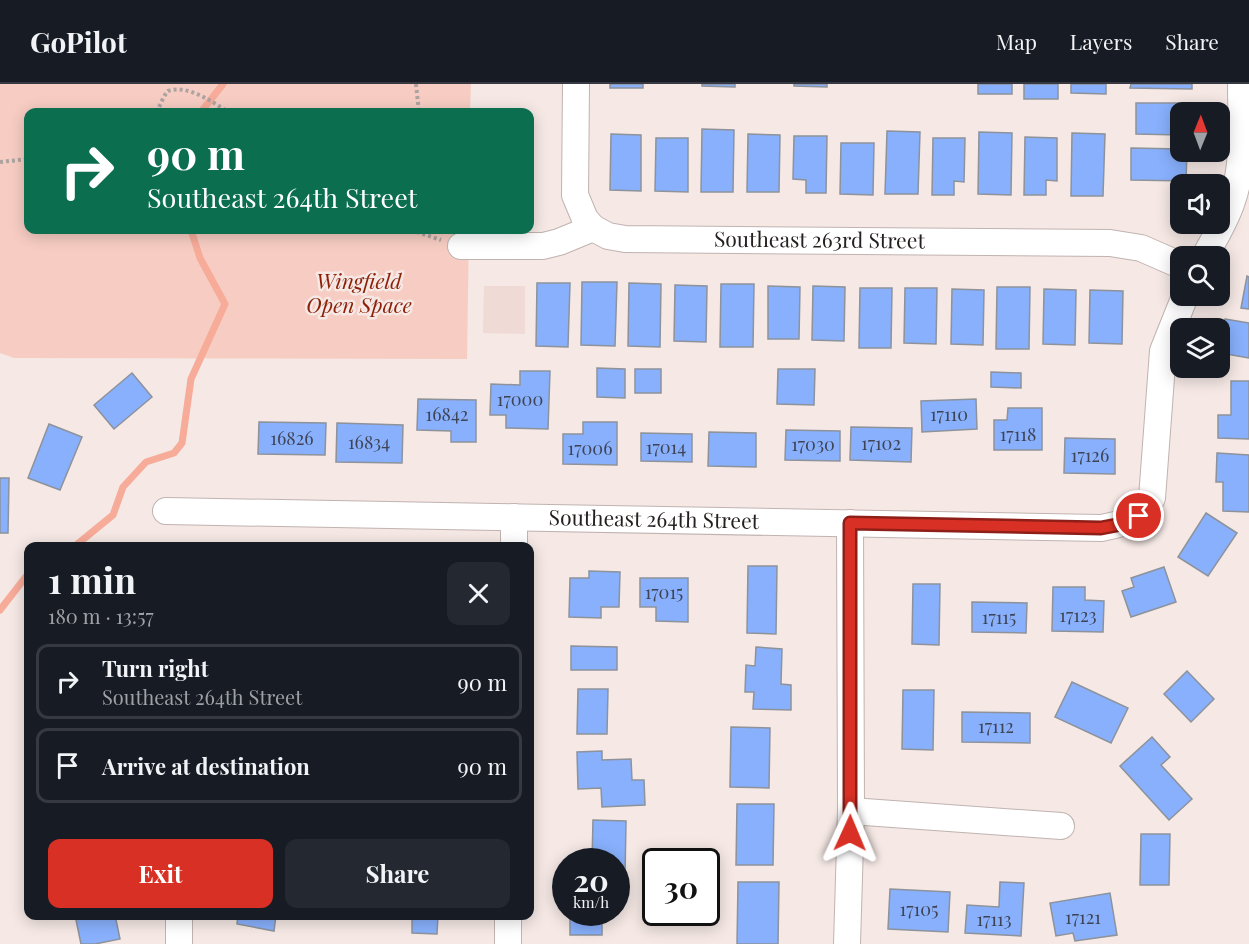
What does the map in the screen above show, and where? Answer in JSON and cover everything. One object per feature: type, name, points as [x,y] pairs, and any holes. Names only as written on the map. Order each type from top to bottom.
[{"type":"street","points":[[461,246],[543,246],[593,228],[579,207],[575,195],[576,84]]},
{"type":"street","points":[[1210,246],[1232,202],[1239,177],[1242,147],[1241,84]]},
{"type":"street","name":"Southeast 263rd Street","points":[[593,228],[608,236],[625,239],[1110,243],[1141,248],[1170,261]]},
{"type":"street","name":"Southeast 264th Street","points":[[166,511],[1101,528],[1127,523],[1139,516],[1152,498],[1163,351],[1181,306]]},
{"type":"street","points":[[514,517],[514,542]]},
{"type":"street","points":[[847,944],[851,811],[850,523]]},
{"type":"street","points":[[851,811],[1061,826]]},
{"type":"street","points":[[179,920],[179,944]]},
{"type":"street","points":[[508,920],[508,944]]},
{"type":"path","points":[[416,84],[419,108]]},
{"type":"path","points":[[158,108],[169,91],[182,86],[192,88],[222,108]]},
{"type":"path","points":[[0,162],[24,159]]},
{"type":"path","points":[[424,234],[461,246]]},
{"type":"shaded area","points":[[484,286],[525,286],[525,334],[483,333]]},
{"type":"green space","name":"Wingfield Open Space","points":[[0,84],[471,84],[470,108],[24,108],[24,234],[469,234],[467,359],[14,358],[0,353]]},
{"type":"building","points":[[610,84],[643,84],[643,88],[610,88]]},
{"type":"building","points":[[702,84],[735,84],[735,87],[702,86]]},
{"type":"building","points":[[794,84],[827,84],[827,87],[794,86]]},
{"type":"building","points":[[978,84],[1012,84],[1012,94],[978,94]]},
{"type":"building","points":[[1024,84],[1058,84],[1058,99],[1024,99]]},
{"type":"building","points":[[1071,84],[1106,84],[1106,94],[1071,93]]},
{"type":"building","points":[[1131,84],[1192,84],[1192,89],[1130,88]]},
{"type":"building","points":[[1136,103],[1170,103],[1170,135],[1136,134]]},
{"type":"building","points":[[702,129],[734,130],[733,192],[701,192]]},
{"type":"building","points":[[887,131],[920,132],[918,194],[885,194]]},
{"type":"building","points":[[979,132],[1012,133],[1011,195],[978,194]]},
{"type":"building","points":[[1072,133],[1105,134],[1103,196],[1071,196]]},
{"type":"building","points":[[611,134],[641,135],[641,191],[610,190]]},
{"type":"building","points":[[748,134],[780,135],[779,192],[747,192]]},
{"type":"building","points":[[794,136],[827,136],[826,193],[806,193],[806,180],[793,179]]},
{"type":"building","points":[[1025,137],[1057,138],[1057,181],[1046,180],[1046,195],[1024,195]]},
{"type":"building","points":[[656,138],[688,138],[688,192],[655,191]]},
{"type":"building","points":[[933,138],[965,138],[964,182],[954,181],[954,195],[932,195]]},
{"type":"building","points":[[841,143],[874,143],[873,195],[840,194]]},
{"type":"building","points":[[1131,148],[1170,149],[1170,162],[1187,162],[1186,174],[1170,174],[1170,181],[1131,180]]},
{"type":"building","points":[[1247,276],[1249,277],[1249,309],[1241,308]]},
{"type":"building","points":[[582,282],[617,282],[615,346],[581,345]]},
{"type":"building","points":[[537,283],[570,283],[568,347],[536,346]]},
{"type":"building","points":[[629,283],[661,284],[660,347],[628,346]]},
{"type":"building","points":[[721,284],[754,284],[753,347],[720,347]]},
{"type":"building","points":[[675,285],[707,286],[706,342],[674,341]]},
{"type":"building","points":[[768,286],[800,287],[799,339],[768,339]]},
{"type":"building","points":[[813,286],[845,287],[844,341],[812,340]]},
{"type":"building","points":[[997,287],[1030,287],[1029,349],[996,349]]},
{"type":"building","points":[[860,288],[892,288],[891,348],[859,348]]},
{"type":"building","points":[[905,288],[937,288],[936,344],[904,343]]},
{"type":"building","points":[[952,289],[984,290],[983,345],[951,344]]},
{"type":"building","points":[[1044,289],[1076,290],[1075,345],[1043,344]]},
{"type":"building","points":[[1090,290],[1123,291],[1122,344],[1089,343]]},
{"type":"building","points":[[1230,320],[1249,323],[1249,358],[1230,355]]},
{"type":"building","points":[[597,368],[625,369],[625,398],[597,397]]},
{"type":"building","points":[[635,369],[661,369],[661,393],[635,393]]},
{"type":"building","points":[[778,369],[815,369],[814,405],[777,404]]},
{"type":"building","points":[[520,371],[550,371],[548,429],[506,428],[506,415],[490,415],[491,384],[520,385]]},
{"type":"building","points":[[991,372],[1021,373],[1021,388],[991,387]]},
{"type":"building","points":[[132,373],[152,397],[114,429],[94,405]]},
{"type":"building","points":[[1231,381],[1249,381],[1249,439],[1218,438],[1218,415],[1231,415]]},
{"type":"building","points":[[418,399],[476,400],[476,442],[451,442],[451,431],[417,430]]},
{"type":"building","points":[[976,399],[977,429],[922,432],[921,401]]},
{"type":"building","points":[[1008,408],[1042,408],[1042,450],[994,450],[994,420],[1007,420]]},
{"type":"building","points":[[259,422],[326,423],[325,455],[258,454]]},
{"type":"building","points":[[583,422],[617,422],[617,465],[563,464],[563,434],[583,434]]},
{"type":"building","points":[[337,423],[403,425],[402,463],[336,462]]},
{"type":"building","points":[[49,424],[82,437],[60,490],[28,478]]},
{"type":"building","points":[[851,427],[912,428],[911,462],[850,460]]},
{"type":"building","points":[[786,430],[840,431],[840,461],[785,460]]},
{"type":"building","points":[[709,432],[756,433],[756,467],[708,466]]},
{"type":"building","points":[[641,433],[692,434],[692,462],[641,461]]},
{"type":"building","points":[[1065,438],[1115,439],[1115,474],[1064,473]]},
{"type":"building","points":[[1217,453],[1249,455],[1249,512],[1223,511],[1223,482],[1216,482]]},
{"type":"building","points":[[0,478],[9,478],[8,533],[0,533]]},
{"type":"building","points":[[1206,513],[1237,533],[1208,576],[1178,557]]},
{"type":"building","points":[[748,566],[777,566],[776,634],[747,633]]},
{"type":"building","points":[[1164,567],[1176,602],[1131,617],[1122,591],[1134,587],[1131,578]]},
{"type":"building","points":[[589,571],[620,572],[619,607],[601,607],[601,618],[569,617],[570,578],[589,578]]},
{"type":"building","points":[[640,578],[688,578],[688,622],[656,621],[656,607],[640,607]]},
{"type":"building","points":[[913,584],[940,584],[939,645],[912,644]]},
{"type":"building","points":[[1053,587],[1085,587],[1085,600],[1104,601],[1103,632],[1052,631]]},
{"type":"building","points":[[972,602],[1027,603],[1026,633],[972,632]]},
{"type":"building","points":[[571,646],[617,647],[617,670],[571,670]]},
{"type":"building","points":[[756,647],[782,649],[781,684],[791,685],[791,710],[753,709],[754,692],[745,692],[746,665],[755,666]]},
{"type":"building","points":[[1187,671],[1214,699],[1191,722],[1164,694]]},
{"type":"building","points":[[1072,682],[1128,708],[1111,743],[1055,717]]},
{"type":"building","points":[[578,689],[608,689],[607,734],[577,734]]},
{"type":"building","points":[[903,690],[934,690],[933,750],[902,749]]},
{"type":"building","points":[[962,712],[1030,713],[1030,743],[962,742]]},
{"type":"building","points":[[731,727],[770,728],[769,788],[730,787]]},
{"type":"building","points":[[1152,737],[1170,757],[1161,765],[1192,799],[1169,820],[1120,766]]},
{"type":"building","points":[[602,751],[602,760],[631,759],[632,780],[644,780],[645,805],[602,807],[601,788],[578,789],[577,752]]},
{"type":"building","points":[[737,804],[774,804],[773,865],[736,865]]},
{"type":"building","points":[[593,820],[626,821],[626,848],[592,848]]},
{"type":"building","points":[[1141,834],[1170,834],[1169,885],[1140,885]]},
{"type":"building","points":[[738,882],[779,882],[778,944],[737,944]]},
{"type":"building","points":[[1000,882],[1024,883],[1021,936],[965,933],[967,905],[999,907]]},
{"type":"building","points":[[890,889],[950,892],[948,932],[888,929]]},
{"type":"building","points":[[1110,893],[1117,935],[1075,941],[1073,933],[1056,936],[1050,903]]},
{"type":"building","points":[[76,920],[116,920],[120,939],[81,944]]},
{"type":"building","points":[[237,920],[275,920],[274,931],[237,924]]},
{"type":"building","points":[[412,920],[438,920],[437,934],[412,933]]},
{"type":"building","points":[[570,926],[602,926],[602,935],[570,935]]},
{"type":"waterway","points":[[204,108],[223,84]]},
{"type":"waterway","points":[[80,542],[113,515],[123,487],[146,462],[174,453],[182,443],[191,379],[225,304],[200,258],[192,234]]},
{"type":"waterway","points":[[0,610],[24,579]]},
{"type":"route","points":[[850,833],[850,523],[1101,528],[1127,523],[1139,516]]}]
